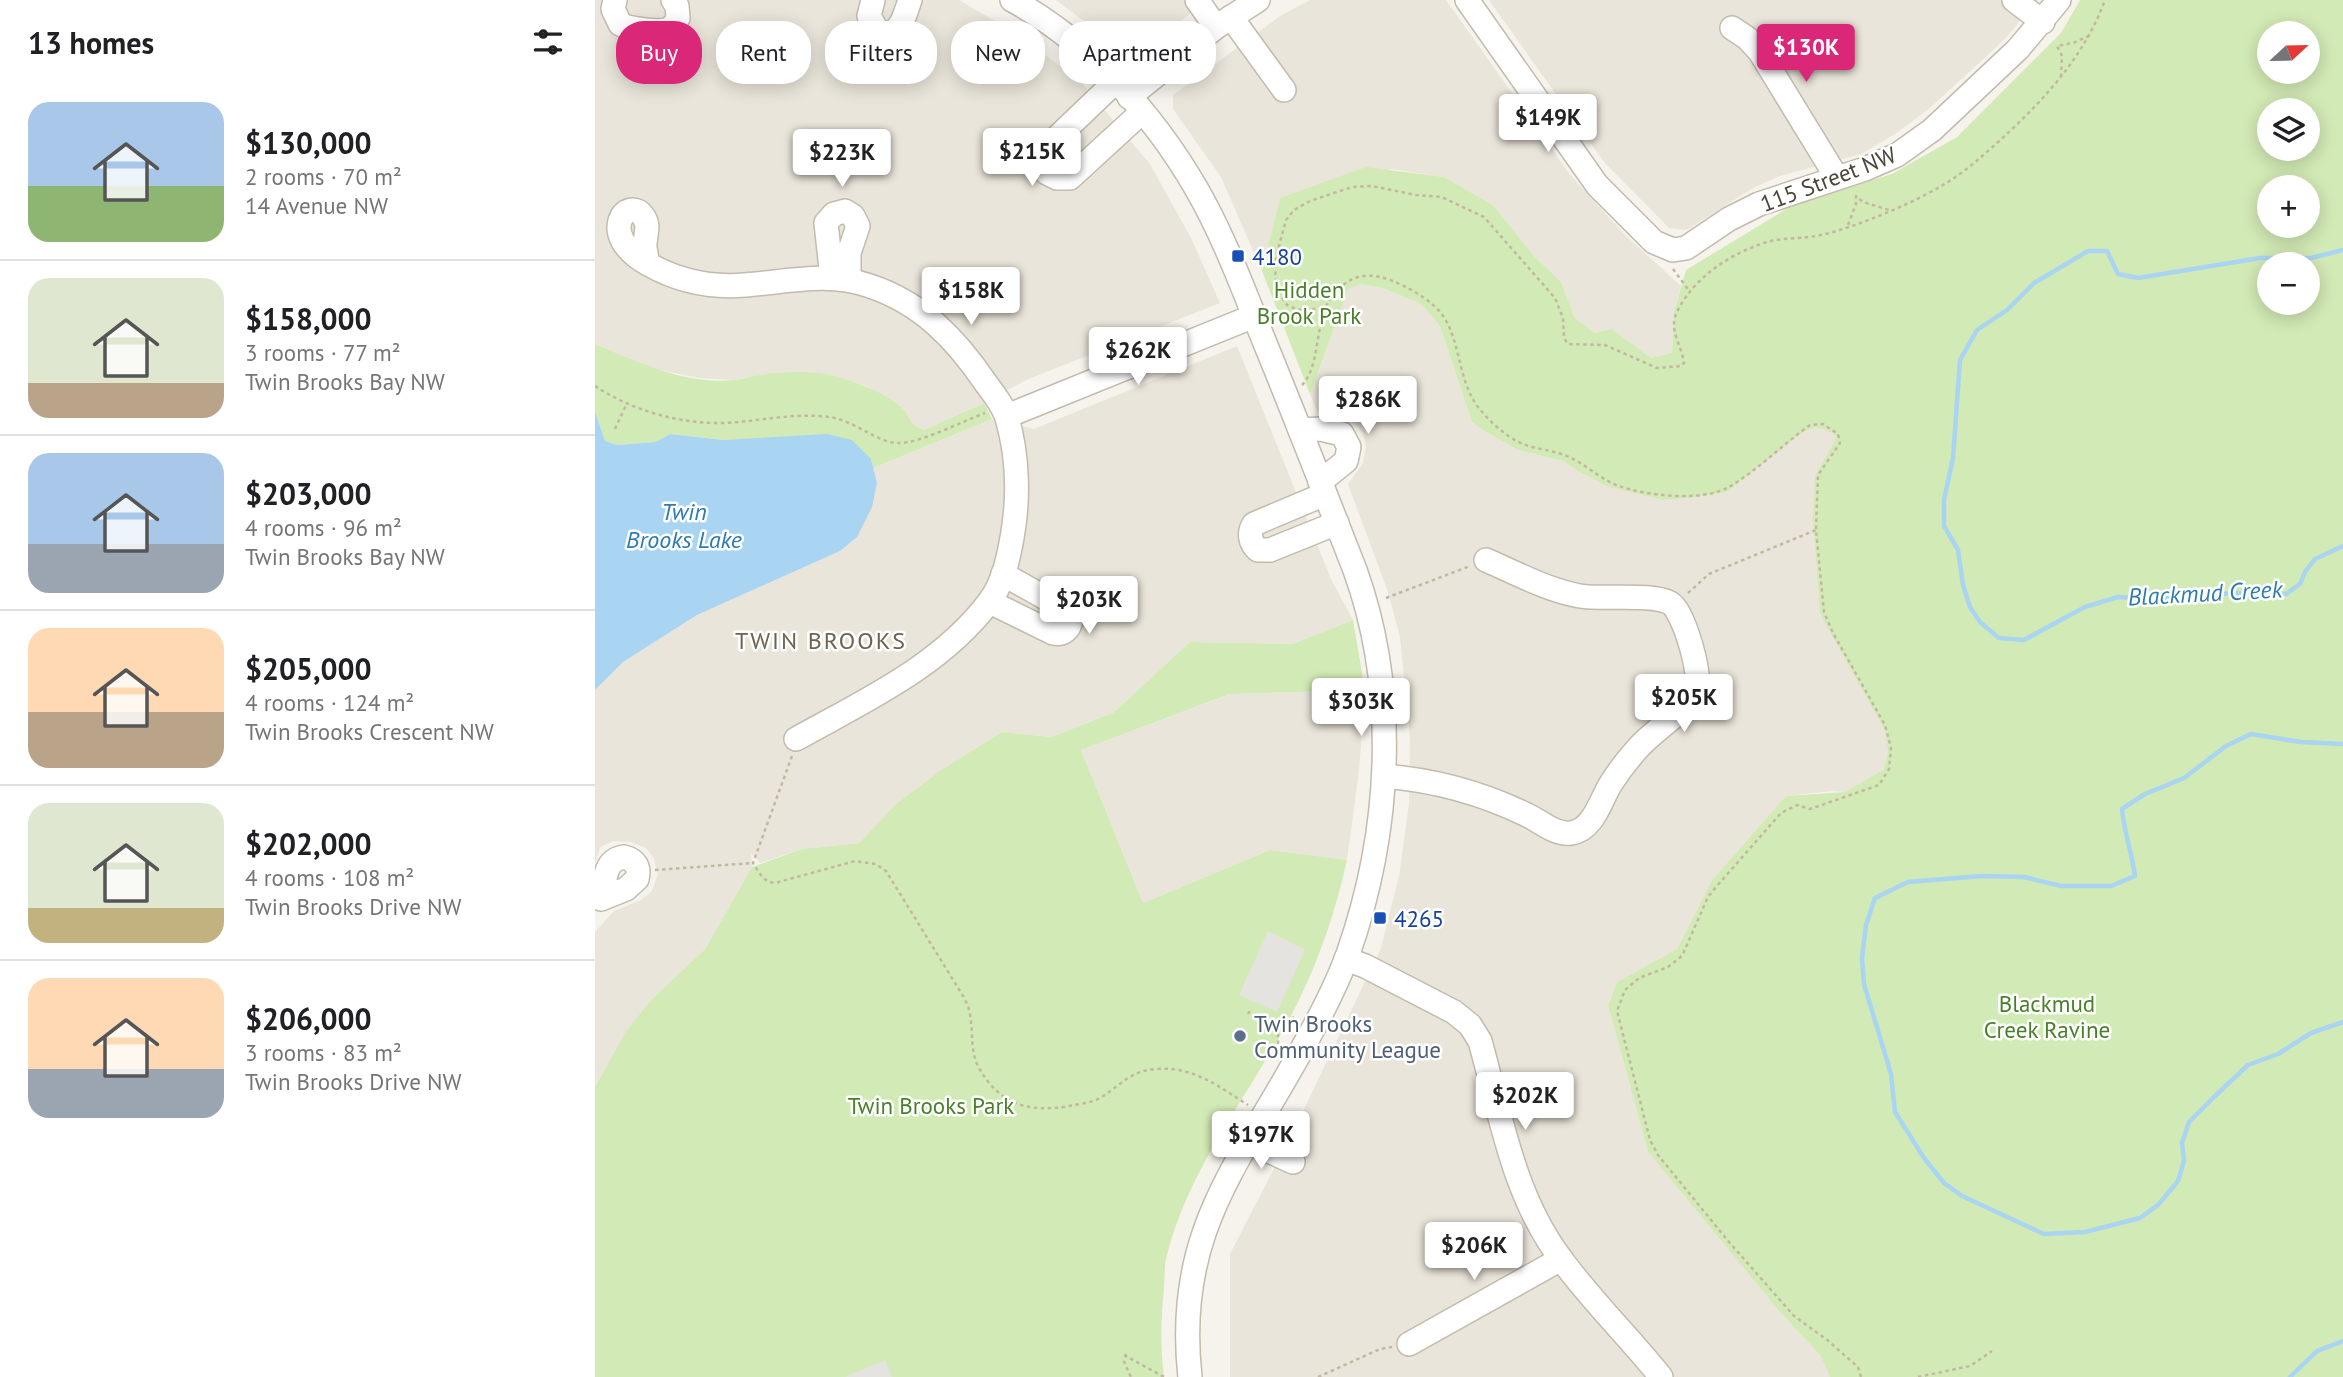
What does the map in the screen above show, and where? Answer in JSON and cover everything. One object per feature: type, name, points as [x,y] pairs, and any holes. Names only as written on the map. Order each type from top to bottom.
[{"type":"street","points":[[615,0],[613,9],[620,24],[629,28],[662,30],[673,26],[678,18],[677,6],[673,0]]},
{"type":"street","points":[[873,0],[869,16],[878,32],[885,34],[892,33],[900,26],[910,0]]},
{"type":"street","points":[[1012,0],[1060,32],[1129,97],[1180,163],[1196,189],[1229,257],[1337,523],[1367,605],[1382,678],[1384,776],[1372,871],[1346,959],[1301,1051],[1217,1197],[1196,1256],[1187,1315],[1190,1377]]},
{"type":"street","points":[[1197,0],[1238,10],[1284,90]]},
{"type":"street","points":[[1467,0],[1597,185],[1654,242],[1673,250]]},
{"type":"street","points":[[2014,0],[2043,22]]},
{"type":"street","name":"115 Street NW","points":[[1673,250],[1686,248],[1729,219],[1759,204],[1865,170],[1889,159],[1932,130],[2018,49],[2059,0]]},
{"type":"street","points":[[1129,97],[1238,10]]},
{"type":"street","points":[[1733,28],[1760,52],[1837,178]]},
{"type":"street","points":[[648,264],[684,280],[717,285],[745,285],[821,277],[840,279],[893,294],[933,320],[964,352],[998,414],[1017,480],[1016,518],[1003,574],[989,602],[953,640],[919,668],[880,693],[796,739]]},
{"type":"street","points":[[998,414],[1254,317]]},
{"type":"street","points":[[1300,430],[1321,429],[1342,434],[1349,447],[1346,461],[1323,488],[1254,524],[1250,533],[1252,542],[1258,550],[1270,550],[1337,523]]},
{"type":"street","points":[[1384,776],[1417,780],[1469,792],[1517,810],[1560,832],[1577,831],[1591,819],[1610,786],[1638,748],[1689,702],[1698,688],[1696,669],[1683,623],[1675,606],[1655,599],[1602,598],[1565,593],[1486,560]]},
{"type":"street","points":[[989,602],[1053,632],[1062,633],[1069,628],[1071,620],[1065,608],[1003,574]]},
{"type":"street","points":[[598,902],[607,868],[614,860],[629,858],[634,861],[638,871]]},
{"type":"street","points":[[1346,959],[1454,1012],[1470,1025],[1479,1041],[1509,1156],[1536,1219],[1561,1259],[1661,1377]]},
{"type":"street","points":[[1247,1141],[1293,1162]]},
{"type":"street","points":[[1409,1344],[1561,1259]]},
{"type":"path","points":[[2061,78],[2062,56],[2057,46],[2091,35]]},
{"type":"path","points":[[1847,227],[1856,204],[1856,196],[1863,202],[1889,210]]},
{"type":"path","points":[[1673,250],[1672,267],[1690,292]]},
{"type":"path","points":[[1302,385],[1312,362],[1326,306]]},
{"type":"path","points":[[595,386],[627,403],[666,417],[711,423],[801,415],[828,417],[853,423],[885,440],[898,443],[998,414]]},
{"type":"path","points":[[614,429],[627,403]]},
{"type":"path","points":[[1675,606],[1709,574],[1816,530]]},
{"type":"path","points":[[1385,598],[1486,560]]},
{"type":"path","points":[[753,863],[791,763],[796,739]]},
{"type":"path","points":[[753,863],[761,876],[771,883],[855,861],[868,861],[886,872],[963,996],[969,1011],[979,1068],[993,1088],[1013,1102],[1048,1110],[1093,1101],[1132,1075],[1152,1069],[1170,1069],[1206,1078],[1251,1106]]},
{"type":"path","points":[[638,871],[753,863]]},
{"type":"path","points":[[1248,1014],[1249,1012],[1277,1026]]},
{"type":"path","points":[[1277,1026],[1294,1017]]},
{"type":"path","points":[[1277,1026],[1278,1044]]},
{"type":"path","points":[[1318,1377],[1380,1349],[1409,1344]]},
{"type":"path","points":[[1918,1377],[1971,1366],[1992,1351]]},
{"type":"path","points":[[1131,1377],[1124,1362],[1125,1354],[1164,1377]]},
{"type":"path","points":[[1153,1377],[1157,1373]]},
{"type":"shaded area","points":[[595,0],[959,0],[995,21],[951,21],[951,84],[1045,84],[1045,55],[1059,65],[1059,84],[1083,84],[1150,164],[1191,238],[1220,303],[1026,380],[984,403],[924,430],[913,426],[902,408],[866,386],[832,375],[791,373],[733,380],[698,378],[651,368],[595,344]]},
{"type":"shaded area","points":[[1056,0],[1207,0],[1181,21],[1084,21]]},
{"type":"shaded area","points":[[1310,0],[1446,0],[1571,176],[1626,236],[1681,286],[1674,312],[1672,353],[1651,358],[1612,329],[1595,333],[1575,318],[1561,282],[1535,257],[1493,205],[1444,177],[1391,169],[1280,198],[1262,271],[1221,177],[1173,109],[1173,95],[1188,84],[1216,84],[1216,63],[1280,16]]},
{"type":"shaded area","points":[[1489,0],[2037,0],[2005,39],[1930,108],[1895,134],[1861,154],[1780,176],[1753,188],[1687,230],[1669,228],[1604,162]]},
{"type":"shaded area","points":[[1361,284],[1383,288],[1421,304],[1440,326],[1472,422],[1481,429],[1518,450],[1563,461],[1576,470],[1663,500],[1727,492],[1812,428],[1822,427],[1837,437],[1813,520],[1820,614],[1885,731],[1888,751],[1884,769],[1845,792],[1786,796],[1712,880],[1677,949],[1617,982],[1608,1005],[1648,1152],[1779,1311],[1820,1355],[1830,1377],[1230,1377],[1230,1254],[1295,1128],[1381,948],[1399,876],[1409,804],[1410,739],[1400,637],[1388,592],[1348,484],[1363,463],[1366,447],[1363,433],[1351,420],[1336,410],[1317,411],[1310,394],[1348,288]]},
{"type":"shaded area","points":[[1237,346],[1331,579],[1353,620],[1293,644],[1190,642],[1113,713],[1051,737],[1002,732],[941,770],[896,804],[859,843],[802,849],[760,863],[751,853],[752,867],[705,949],[651,1000],[626,1031],[595,1087],[595,932],[614,911],[641,900],[652,891],[658,874],[653,857],[646,848],[631,842],[613,841],[600,847],[595,864],[595,690],[623,662],[697,615],[840,551],[877,483],[873,468],[992,419],[1034,429]]},
{"type":"shaded area","points":[[1365,690],[1359,771],[1347,860],[1270,850],[1143,903],[1081,750],[1231,694]]},
{"type":"shaded area","points":[[1268,931],[1305,950],[1277,1012],[1239,995]]},
{"type":"shaded area","points":[[885,1360],[892,1377],[845,1377]]},
{"type":"green space","name":"Blackmud Creek Ravine","points":[[2080,0],[2343,0],[2343,1377],[1830,1377],[1820,1355],[1779,1311],[1648,1152],[1608,1005],[1617,982],[1677,949],[1712,880],[1786,796],[1845,792],[1884,769],[1888,751],[1885,731],[1820,614],[1813,520],[1815,476],[1837,437],[1820,428],[1802,433],[1727,492],[1663,500],[1609,487],[1563,461],[1518,450],[1472,422],[1440,326],[1421,304],[1383,288],[1361,284],[1348,289],[1310,394],[1262,271],[1280,198],[1366,167],[1444,177],[1493,205],[1535,257],[1561,282],[1575,318],[1595,333],[1612,329],[1651,358],[1672,353],[1674,312],[1686,270],[1793,205],[1892,174],[1957,137],[2061,33]]},
{"type":"green space","points":[[595,344],[662,371],[698,379],[734,380],[798,372],[835,376],[880,393],[902,408],[913,423],[924,430],[984,403],[992,419],[873,468],[871,459],[773,439],[723,440],[670,434],[657,442],[617,445],[605,441],[595,411]]},
{"type":"green space","name":"Twin Brooks Park","points":[[1353,620],[1365,690],[1230,694],[1081,750],[1143,903],[1270,850],[1347,860],[1327,931],[1299,1000],[1208,1156],[1178,1221],[1165,1267],[1161,1332],[1164,1377],[595,1377],[595,1087],[626,1031],[651,1000],[705,949],[752,867],[802,849],[859,843],[896,804],[941,770],[1002,732],[1051,737],[1113,713],[1190,642],[1293,644]]},
{"type":"water","name":"Twin Brooks Lake","points":[[595,411],[605,441],[617,445],[656,442],[670,434],[723,440],[827,434],[852,440],[871,459],[877,483],[872,507],[857,537],[840,551],[697,615],[623,662],[595,690]]},
{"type":"waterway","name":"Blackmud Creek","points":[[2343,250],[2311,258],[2260,258],[2138,278],[2118,274],[2107,251],[2088,251],[2034,283],[2007,310],[1977,330],[1960,360],[1953,458],[1944,500],[1944,526],[1958,550],[1963,585],[1970,607],[1980,622],[1999,638],[2024,640],[2085,607],[2118,597],[2156,599],[2234,593],[2286,594],[2300,584],[2315,559],[2343,546]]},
{"type":"waterway","name":"Blackmud Creek","points":[[2343,744],[2301,742],[2251,734],[2226,746],[2184,778],[2145,794],[2122,809],[2135,876],[2111,886],[2061,886],[2024,877],[1982,876],[1908,882],[1875,898],[1866,925],[1862,958],[1864,984],[1891,1074],[1895,1112],[1924,1158],[1944,1183],[1962,1196],[2044,1234],[2085,1232],[2140,1218],[2158,1205],[2178,1181],[2184,1161],[2182,1143],[2189,1122],[2215,1096],[2248,1065],[2278,1054],[2311,1033],[2343,1022]]},
{"type":"waterway","name":"Blackmud Creek","points":[[2290,1377],[2317,1351],[2343,1341]]},
{"type":"place","name":"4180","points":[[1238,256]]},
{"type":"place","name":"4265","points":[[1380,918]]},
{"type":"place","name":"Twin Brooks Community League","points":[[1240,1036]]},
{"type":"district","name":"TWIN BROOKS","points":[[821,640]]},
{"type":"park label","name":"Hidden Brook Park","points":[[1309,302]]}]
